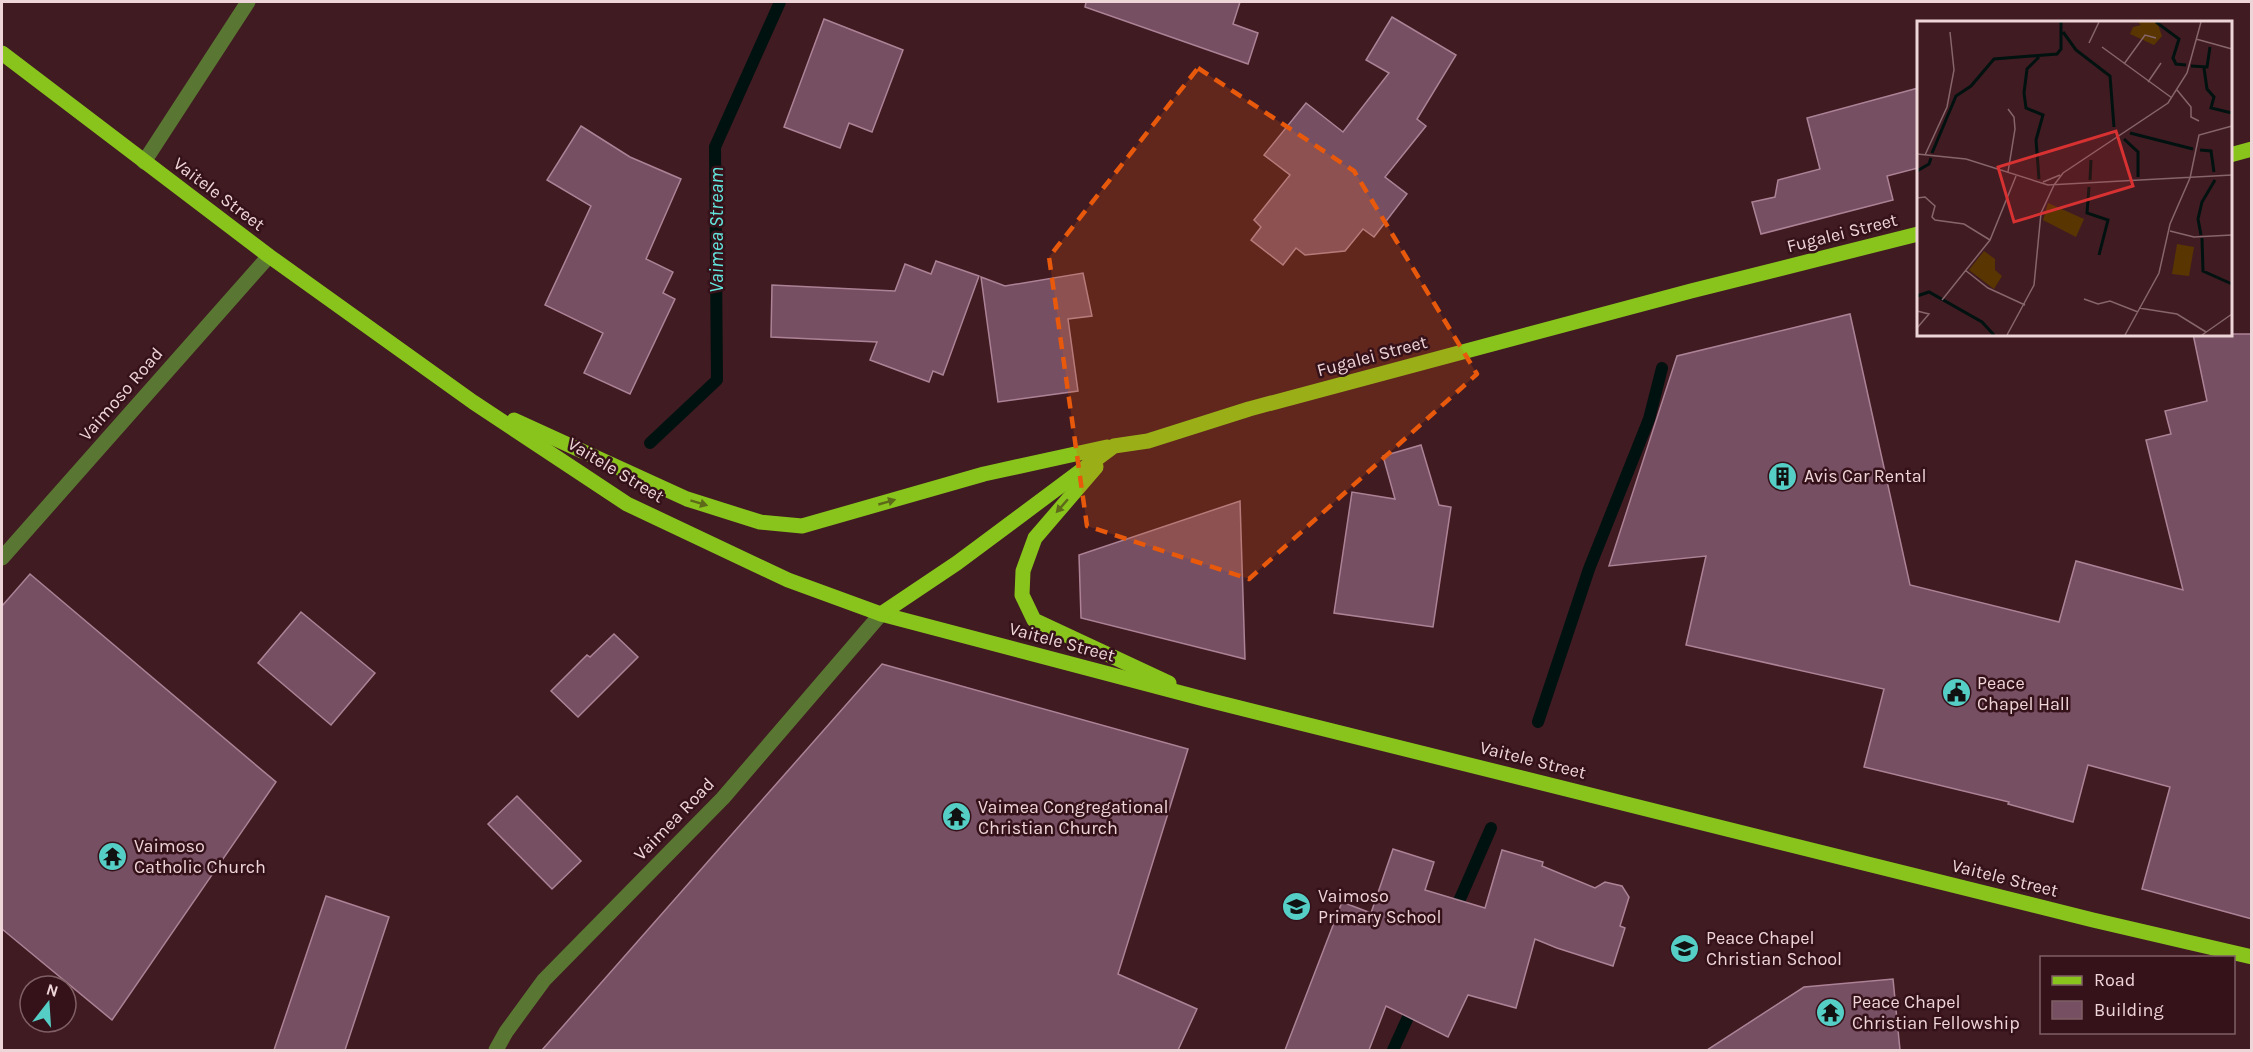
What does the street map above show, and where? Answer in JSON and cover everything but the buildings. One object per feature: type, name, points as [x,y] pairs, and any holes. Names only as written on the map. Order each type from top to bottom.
[{"type":"main road","name":"Vaitele Street","points":[[2,53],[269,255],[473,402],[627,504],[788,580],[881,614],[1204,699],[2252,957]]},
{"type":"main road","points":[[2232,154],[2252,149]]},
{"type":"main road","name":"Fugalei Street","points":[[881,614],[957,563],[1114,446],[1148,441],[1260,406],[1703,288],[1917,234]]},
{"type":"main road","points":[[473,402],[687,499],[760,522],[802,526],[984,474],[1114,446]]},
{"type":"main road","points":[[1114,446],[1035,538],[1023,571],[1022,595],[1034,620],[1204,699]]},
{"type":"street","points":[[144,162],[248,2]]},
{"type":"street","name":"Vaimoso Road","points":[[2,558],[269,255]]},
{"type":"street","name":"Vaimea Road","points":[[496,1050],[506,1032],[544,980],[723,798],[881,614]]},
{"type":"highlighted area","points":[[1198,68],[1354,171],[1477,374],[1249,579],[1087,526],[1049,257]]},
{"type":"waterway","name":"Vaimea Stream","points":[[650,443],[717,380],[715,147],[780,2]]},
{"type":"waterway","points":[[1538,722],[1589,569],[1649,419],[1662,368]]},
{"type":"waterway","points":[[1453,915],[1491,828]]},
{"type":"waterway","points":[[1393,1050],[1415,1002]]},
{"type":"place","name":"Avis Car Rental","points":[[1783,476]]},
{"type":"place","name":"Peace Chapel Hall","points":[[1956,693]]},
{"type":"place","name":"Vaimea Congregational Christian Church","points":[[957,817]]},
{"type":"place","name":"Vaimoso Catholic Church","points":[[113,856]]},
{"type":"place","name":"Vaimoso Primary School","points":[[1297,906]]},
{"type":"place","name":"Peace Chapel Christian School","points":[[1685,948]]},
{"type":"place","name":"Peace Chapel Christian Fellowship","points":[[1831,1012]]}]
